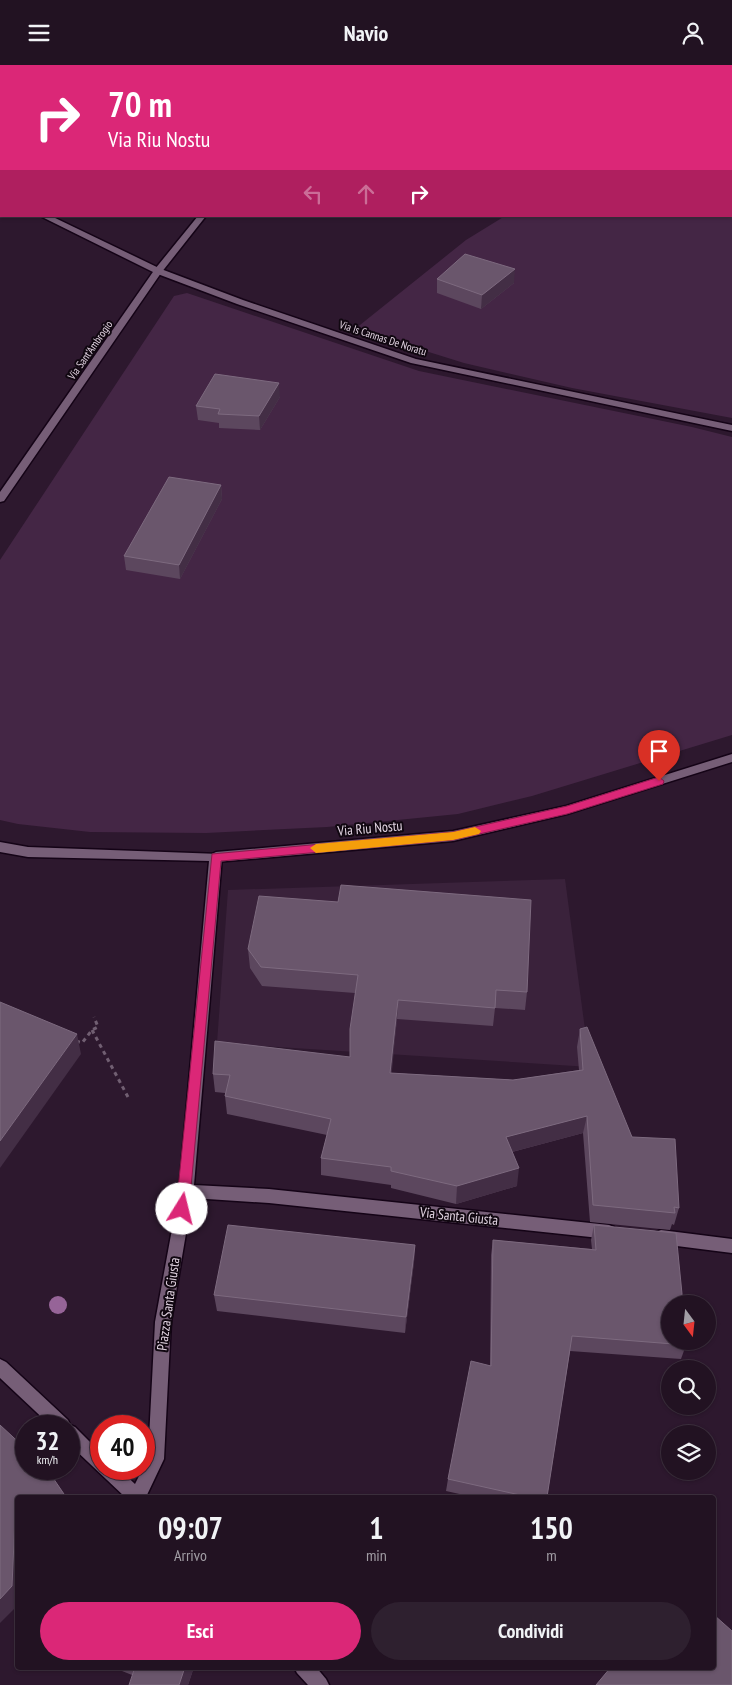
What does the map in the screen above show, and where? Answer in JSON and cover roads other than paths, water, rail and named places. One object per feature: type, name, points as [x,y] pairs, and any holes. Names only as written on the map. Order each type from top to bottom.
[{"type":"street","name":"Via Is Cannas De Noratu","points":[[46,217],[158,271],[240,302],[414,361],[732,428]]},
{"type":"street","name":"Via Sant'Ambrogio","points":[[0,499],[158,271],[201,217]]},
{"type":"street","name":"Via Riu Nostu","points":[[0,847],[28,852],[216,857],[453,836],[567,810],[732,758]]},
{"type":"street","name":"Piazza Santa Giusta","points":[[138,1495],[156,1459],[163,1322],[186,1191],[216,857]]},
{"type":"street","name":"Via Santa Giusta","points":[[186,1191],[269,1196],[621,1233]]},
{"type":"street","points":[[650,1236],[732,1246]]},
{"type":"street","points":[[0,1367],[50,1415]]},
{"type":"street","points":[[80,1443],[90,1453]]},
{"type":"street","name":"Piazza Santa Giusta","points":[[119,1480],[135,1495]]},
{"type":"street","points":[[306,1670],[320,1685]]}]
